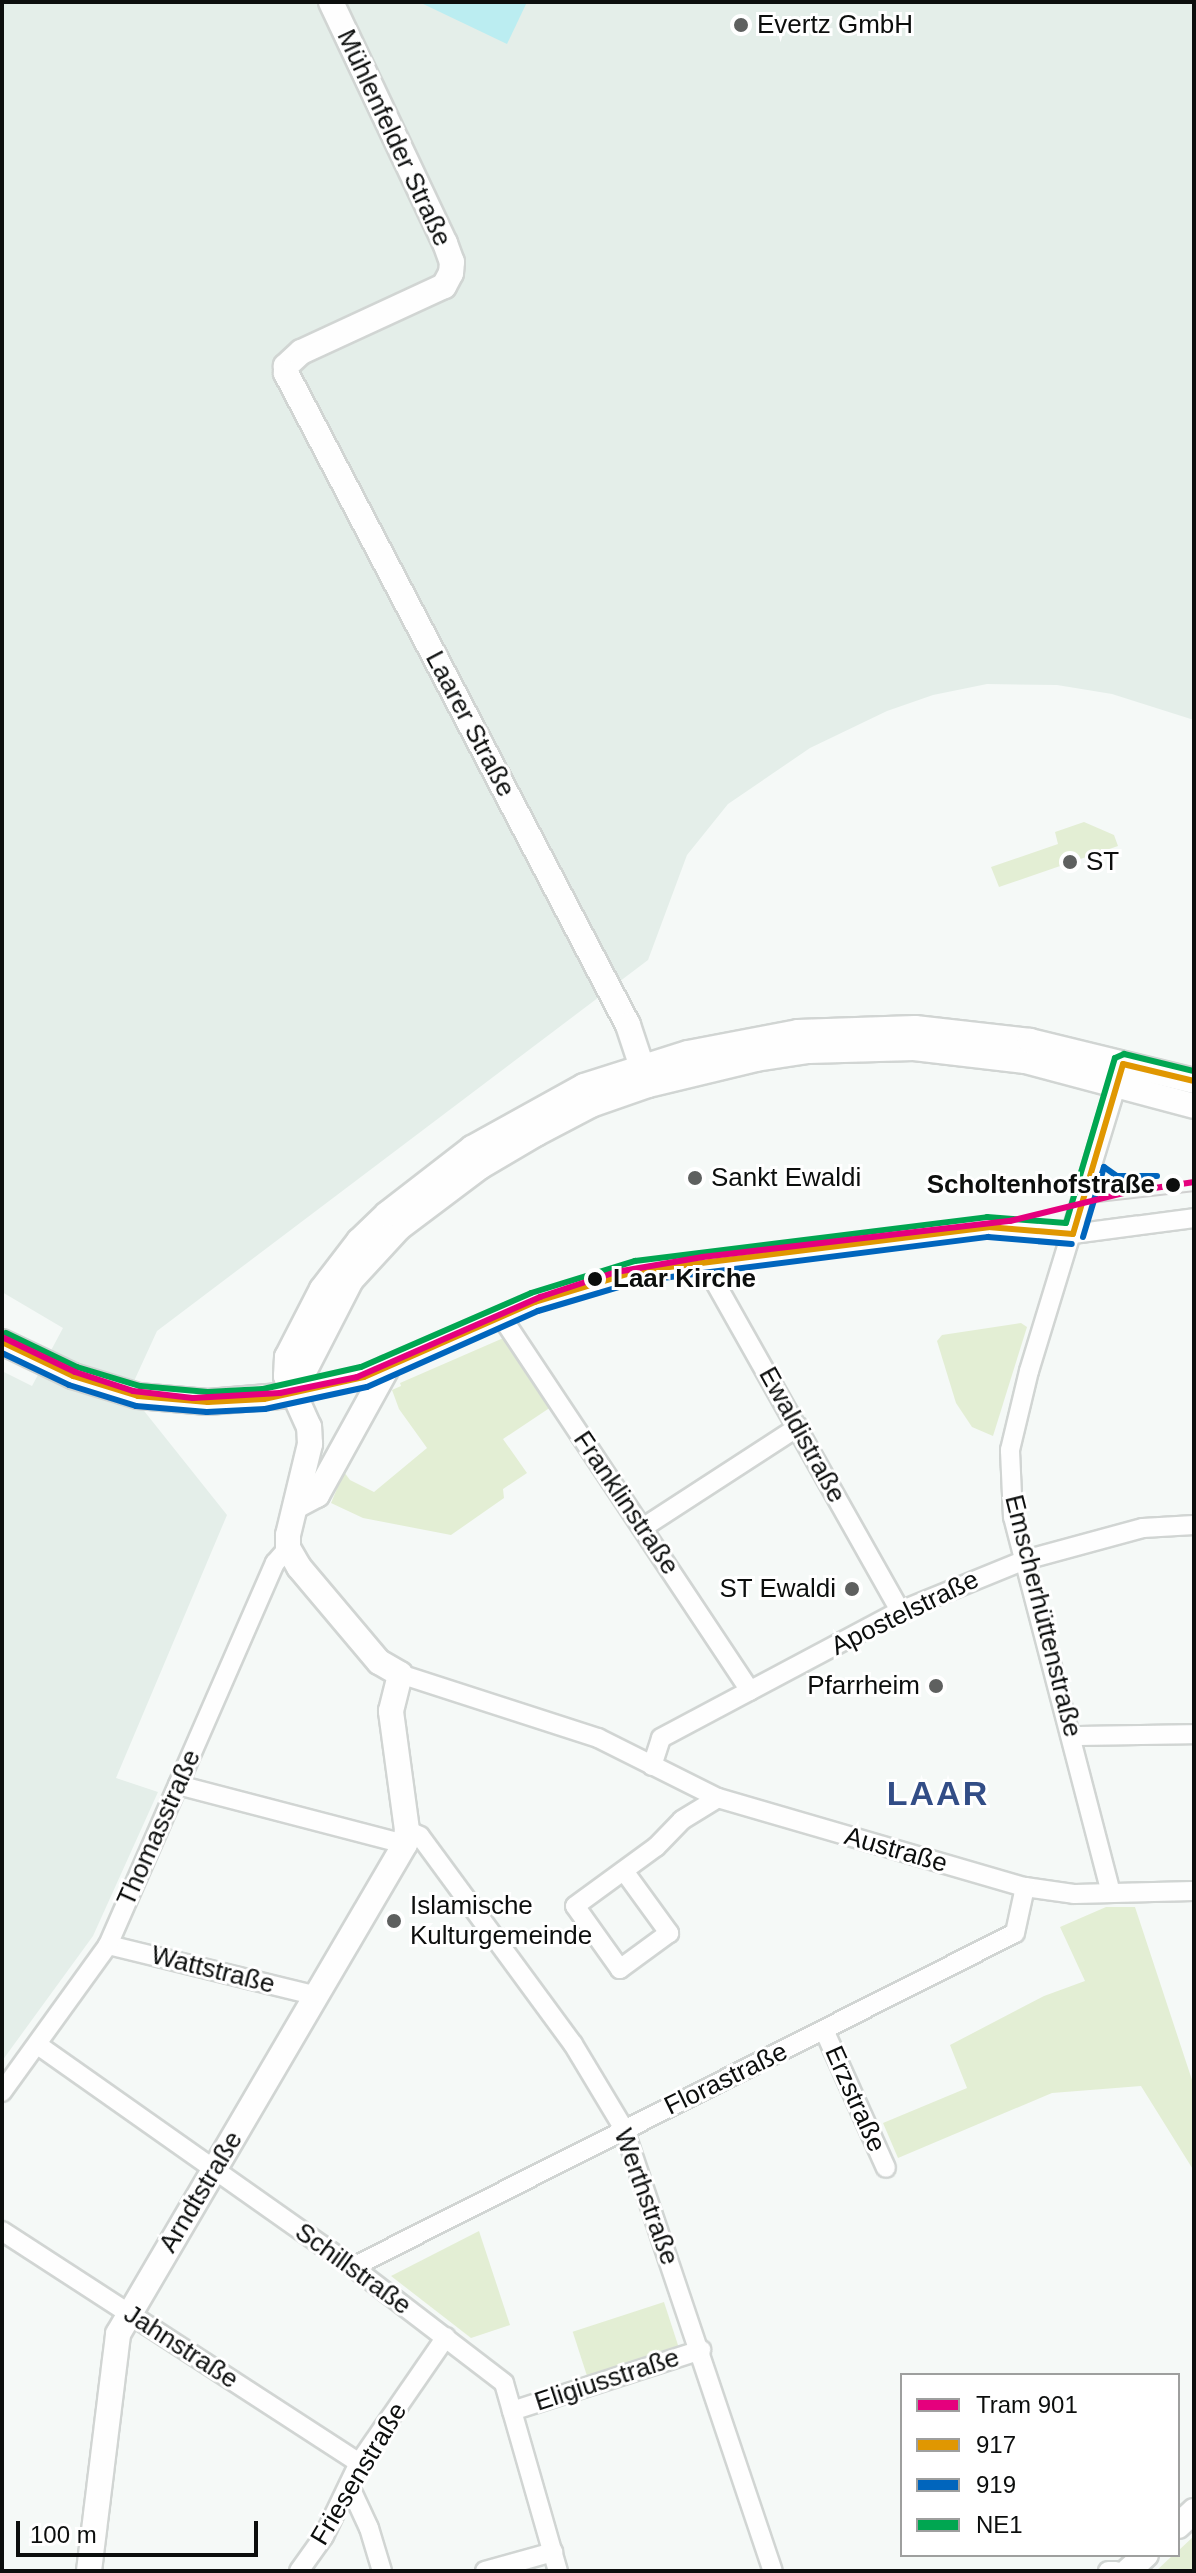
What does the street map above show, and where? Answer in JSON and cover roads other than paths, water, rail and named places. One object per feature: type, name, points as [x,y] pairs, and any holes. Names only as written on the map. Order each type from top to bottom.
[{"type":"street","name":"Mühlenfelder Straße","points":[[286,366],[301,352],[444,286],[451,273],[452,262],[445,243],[331,2]]},
{"type":"street","name":"Laarer Straße","points":[[286,366],[286,373],[628,1025],[645,1075]]},
{"type":"street","points":[[178,1785],[406,1837],[391,1711],[400,1674],[379,1662],[299,1567],[288,1548],[288,1535],[310,1444],[309,1427],[286,1376],[287,1357],[303,1320],[359,1241],[387,1214],[472,1148],[528,1114],[584,1086],[645,1075],[751,1039],[878,1027],[996,1035],[1120,1075],[1194,1106]]},
{"type":"street","points":[[1120,1075],[1194,1081]]},
{"type":"street","name":"Emscherhüttenstraße","points":[[1111,1893],[1013,1517],[1010,1450],[1029,1371],[1120,1075]]},
{"type":"street","points":[[2,1342],[73,1376],[138,1396],[208,1402],[292,1395],[387,1368],[501,1316],[582,1286],[637,1271],[988,1227],[1073,1234],[1194,1218]]},
{"type":"street","name":"Ewaldistraße","points":[[703,1261],[900,1611]]},
{"type":"street","name":"Franklinstraße","points":[[501,1316],[644,1527],[750,1691]]},
{"type":"street","points":[[296,1506],[317,1495],[387,1368]]},
{"type":"street","points":[[644,1527],[798,1427]]},
{"type":"street","name":"Apostelstraße","points":[[652,1766],[661,1738],[900,1611],[1025,1560],[1143,1528],[1194,1525]]},
{"type":"street","name":"Thomasstraße","points":[[2,2092],[108,1945],[275,1563],[288,1548]]},
{"type":"street","name":"Austraße","points":[[400,1674],[598,1738],[718,1798],[1025,1887],[1074,1894],[1111,1893]]},
{"type":"street","points":[[1072,1736],[1194,1734]]},
{"type":"street","points":[[624,1871],[669,1933],[620,1969],[575,1906],[656,1847],[682,1820],[718,1798]]},
{"type":"street","name":"Werthstraße","points":[[406,1837],[420,1836],[573,2044],[624,2129],[773,2571]]},
{"type":"street","name":"Arndtstraße","points":[[89,2571],[118,2334],[317,1996],[406,1837]]},
{"type":"street","name":"Florastraße","points":[[353,2267],[1015,1933],[1025,1887]]},
{"type":"street","points":[[1111,1893],[1194,1891]]},
{"type":"street","name":"Wattstraße","points":[[108,1945],[317,1996]]},
{"type":"street","name":"Erzstraße","points":[[824,2030],[886,2168]]},
{"type":"street","name":"Schillstraße","points":[[38,2045],[353,2267],[504,2383],[558,2571]]},
{"type":"street","name":"Jahnstraße","points":[[2,2231],[359,2463]]},
{"type":"street","name":"Friesenstraße","points":[[299,2571],[324,2536],[359,2463],[446,2337]]},
{"type":"street","name":"Eligiusstraße","points":[[512,2411],[701,2350]]},
{"type":"street","points":[[349,2485],[369,2528],[382,2571]]},
{"type":"street","points":[[485,2571],[553,2552]]},
{"type":"street","points":[[1128,2571],[1144,2557]]},
{"type":"street","points":[[1108,2571],[1116,2571]]},
{"type":"water","points":[[419,2],[527,2],[507,44]]},
{"type":"tram line","name":"901","points":[[2,1337],[75,1372],[133,1391],[193,1398],[280,1393],[357,1377],[540,1297],[616,1272],[703,1257],[1010,1221],[1128,1192],[1194,1182]]},
{"type":"tram line","points":[[1082,1204],[1194,1191]]},
{"type":"place","name":"Evertz GmbH","points":[[741,25]]},
{"type":"place","name":"ST","points":[[1070,862]]},
{"type":"place","name":"Sankt Ewaldi","points":[[695,1178]]},
{"type":"place","name":"Scholtenhofstraße","points":[[1173,1185]]},
{"type":"place","name":"Laar Kirche","points":[[595,1279]]},
{"type":"place","name":"ST Ewaldi","points":[[852,1589]]},
{"type":"place","name":"Pfarrheim","points":[[936,1686]]},
{"type":"place","name":"Islamische Kulturgemeinde","points":[[394,1921]]},
{"type":"district","name":"LAAR","points":[[938,1794]]}]
